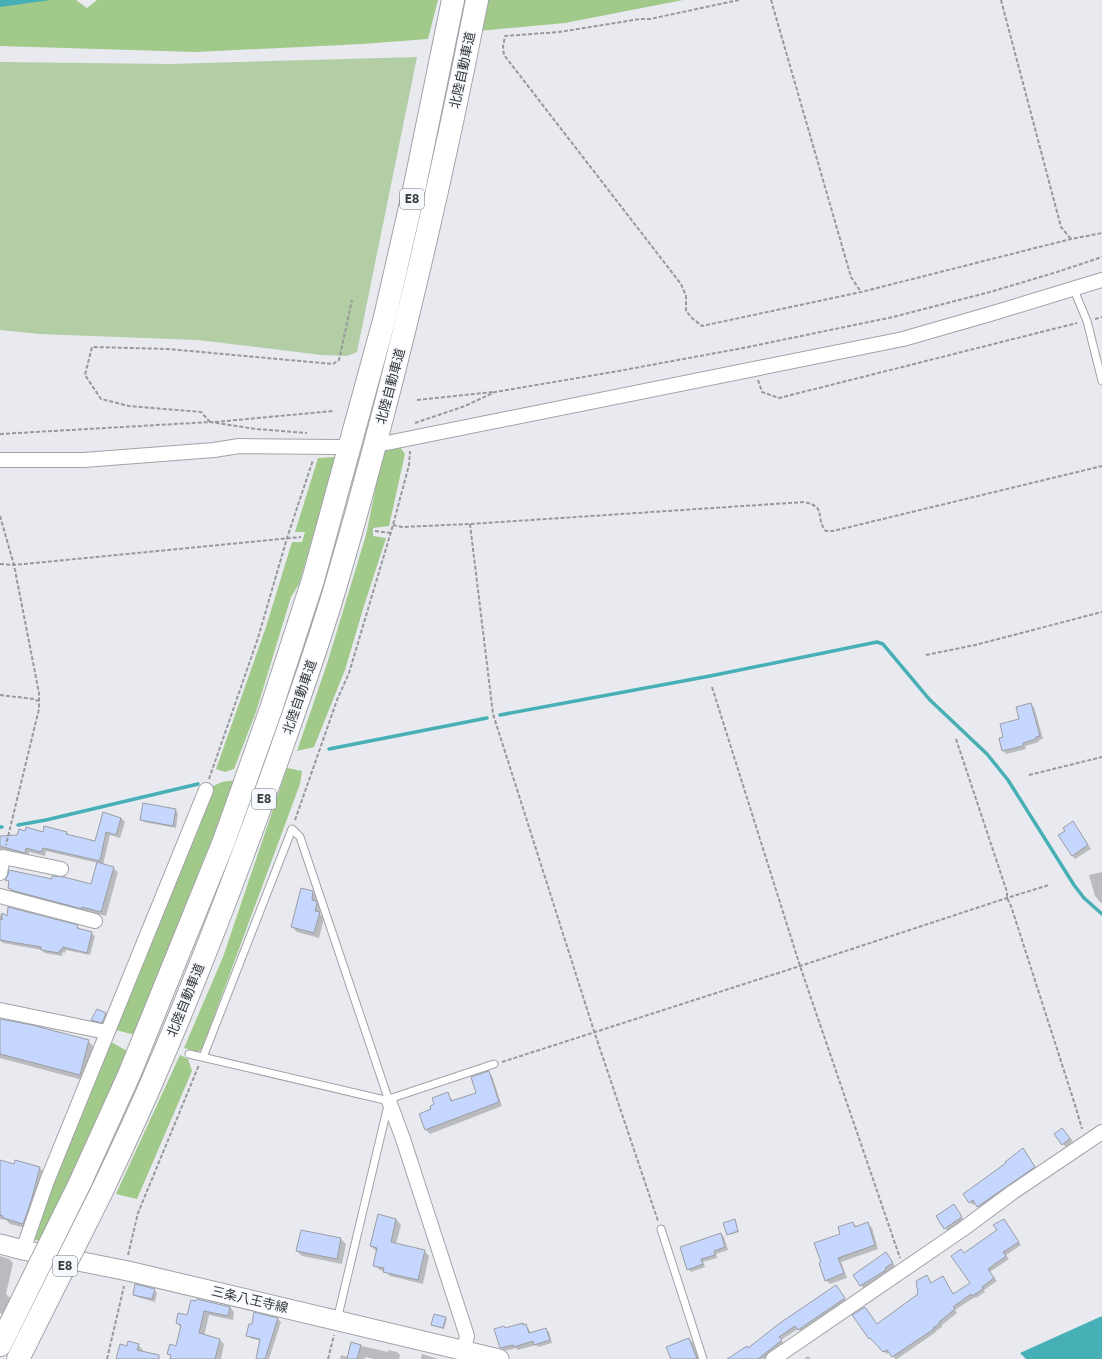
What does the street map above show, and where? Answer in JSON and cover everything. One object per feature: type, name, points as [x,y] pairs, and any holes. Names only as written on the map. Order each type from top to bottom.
[{"type":"highway","name":"北陸自動車道","points":[[4,1337],[80,1183],[129,1075],[224,840],[271,709],[313,580],[385,317],[414,190],[453,0]]},
{"type":"highway","name":"北陸自動車道","points":[[18,1359],[101,1193],[150,1085],[197,973],[245,851],[294,712],[334,589],[407,322],[436,198],[477,0]]},
{"type":"main road","name":"三条八王寺線","points":[[0,1244],[23,1250],[126,1270],[499,1359]]},
{"type":"street","points":[[387,443],[902,339],[1074,290],[1102,280]]},
{"type":"street","points":[[0,460],[84,460],[214,450],[239,446],[315,448],[338,447]]},
{"type":"street","points":[[23,1250],[47,1181],[106,1032],[206,790]]},
{"type":"street","points":[[0,872],[3,857],[61,869]]},
{"type":"street","points":[[0,896],[95,921]]},
{"type":"street","points":[[0,1010],[106,1032]]},
{"type":"street","points":[[389,1101],[403,1139],[473,1354]]},
{"type":"street","points":[[773,1359],[1102,1132]]},
{"type":"lane","points":[[1074,290],[1087,321],[1102,381]]},
{"type":"lane","points":[[203,1057],[292,829],[300,837],[389,1101],[337,1320]]},
{"type":"lane","points":[[189,1054],[389,1101],[395,1097],[494,1064]]},
{"type":"lane","points":[[661,1229],[703,1359]]},
{"type":"path","points":[[739,0],[650,19],[640,19],[559,32],[505,36],[503,47],[504,55],[681,284],[686,296],[686,311],[702,326],[861,292],[1071,239],[1102,233]]},
{"type":"path","points":[[771,0],[851,277],[861,292]]},
{"type":"path","points":[[1001,0],[1061,227],[1071,239]]},
{"type":"path","points":[[417,400],[495,392],[613,372],[728,351],[892,317],[990,292],[1102,257]]},
{"type":"path","points":[[206,790],[258,638],[287,538],[318,440],[315,435],[304,432],[256,429],[210,422],[201,412],[129,406],[101,399],[85,375],[92,347],[168,349],[333,364],[339,360],[352,300]]},
{"type":"path","points":[[755,369],[762,392],[779,398],[1102,317]]},
{"type":"path","points":[[413,424],[464,406],[495,392]]},
{"type":"path","points":[[0,434],[210,422],[333,411]]},
{"type":"path","points":[[292,829],[337,700],[349,673],[391,533],[409,465],[410,451],[406,438]]},
{"type":"path","points":[[393,525],[402,527],[470,524],[804,502],[814,504],[820,510],[821,525],[826,531],[834,531],[1102,466]]},
{"type":"path","points":[[0,516],[14,565],[38,692],[39,708],[3,857]]},
{"type":"path","points":[[470,524],[492,714],[594,1031],[661,1229]]},
{"type":"path","points":[[375,531],[391,533]]},
{"type":"path","points":[[0,564],[14,565],[301,537]]},
{"type":"path","points":[[926,655],[975,645],[1102,612]]},
{"type":"path","points":[[712,687],[800,966],[904,1269]]},
{"type":"path","points":[[0,695],[34,699],[38,701]]},
{"type":"path","points":[[956,739],[1087,1141]]},
{"type":"path","points":[[1029,775],[1102,757]]},
{"type":"path","points":[[494,1064],[1049,885]]},
{"type":"path","points":[[107,1359],[138,1213],[203,1057]]},
{"type":"path","points":[[328,1359],[337,1320]]},
{"type":"green space","points":[[0,0],[76,0],[87,8],[97,0],[438,0],[428,39],[362,44],[196,52],[0,46]]},
{"type":"green space","points":[[484,0],[683,0],[565,23],[479,31]]},
{"type":"green space","points":[[417,57],[357,352],[347,356],[322,355],[198,340],[39,334],[0,330],[0,62],[169,64]]},
{"type":"green space","points":[[400,447],[405,454],[389,526],[373,528],[373,536],[386,538],[345,670],[314,747],[297,751],[327,664],[366,535],[385,450]]},
{"type":"green space","points":[[336,457],[299,584],[291,597],[256,712],[234,769],[225,772],[216,769],[266,627],[292,542],[302,542],[305,532],[295,532],[318,458]]},
{"type":"green space","points":[[287,768],[302,771],[300,784],[202,1049],[198,1052],[184,1048],[223,957]]},
{"type":"green space","points":[[236,780],[135,1035],[116,1030],[115,1023],[211,787],[222,782]]},
{"type":"green space","points":[[111,1042],[129,1052],[43,1241],[35,1240],[36,1230],[90,1088]]},
{"type":"green space","points":[[180,1055],[188,1059],[192,1071],[137,1199],[116,1194]]},
{"type":"water","points":[[0,0],[51,0],[0,7]]},
{"type":"water","points":[[1102,1316],[1102,1359],[1026,1359],[1020,1353]]},
{"type":"building","points":[[1031,703],[1040,736],[1036,737],[1036,739],[1023,743],[1023,746],[1002,751],[999,738],[1003,737],[1000,724],[1019,719],[1016,707]]},
{"type":"building","points":[[143,803],[176,809],[173,826],[140,820]]},
{"type":"building","points":[[103,812],[121,818],[116,835],[106,832],[100,861],[43,848],[41,852],[26,848],[25,853],[0,846],[0,836],[17,835],[19,829],[25,831],[26,827],[43,832],[44,826],[67,832],[66,834],[95,841]]},
{"type":"building","points":[[1073,821],[1088,845],[1072,856],[1058,835],[1065,831],[1063,828]]},
{"type":"building","points":[[97,862],[114,867],[101,912],[82,907],[82,909],[11,890],[8,888],[9,881],[5,880],[9,870],[52,879],[52,876],[64,877],[91,884]]},
{"type":"building","points":[[301,888],[313,891],[312,900],[316,901],[317,903],[315,911],[320,912],[314,933],[291,927]]},
{"type":"building","points":[[8,907],[78,925],[77,928],[92,932],[87,953],[63,947],[59,953],[41,950],[41,947],[0,940],[0,919],[2,920],[2,913],[7,916]]},
{"type":"building","points":[[97,1009],[106,1013],[102,1023],[91,1020]]},
{"type":"building","points":[[0,1019],[32,1025],[89,1040],[80,1075],[0,1054]]},
{"type":"building","points":[[489,1071],[499,1102],[425,1130],[419,1114],[431,1109],[430,1106],[434,1104],[432,1098],[448,1092],[451,1101],[476,1093],[471,1077]]},
{"type":"building","points":[[1062,1128],[1070,1138],[1062,1145],[1054,1134]]},
{"type":"building","points":[[1023,1148],[1035,1167],[977,1207],[973,1200],[969,1203],[963,1194],[1006,1163],[1005,1162]]},
{"type":"building","points":[[0,1160],[14,1164],[15,1160],[40,1167],[23,1224],[3,1218],[3,1216],[0,1215]]},
{"type":"building","points":[[954,1204],[962,1217],[944,1229],[936,1216]]},
{"type":"building","points":[[378,1214],[396,1219],[391,1242],[425,1250],[418,1280],[383,1272],[384,1268],[373,1266],[377,1248],[370,1246]]},
{"type":"building","points":[[735,1219],[738,1231],[727,1235],[723,1223]]},
{"type":"building","points":[[1004,1219],[1019,1242],[1003,1252],[1006,1256],[988,1269],[994,1278],[982,1287],[983,1289],[972,1296],[971,1294],[953,1307],[955,1309],[939,1322],[940,1323],[933,1328],[934,1329],[892,1357],[887,1350],[883,1352],[870,1338],[869,1339],[852,1315],[865,1307],[877,1324],[918,1294],[916,1281],[927,1275],[931,1283],[943,1276],[953,1294],[970,1283],[951,1256],[961,1249],[964,1253],[997,1230],[993,1225]]},
{"type":"building","points":[[853,1222],[855,1227],[868,1222],[875,1245],[838,1258],[844,1273],[825,1281],[819,1263],[821,1262],[814,1243],[840,1234],[838,1227]]},
{"type":"building","points":[[301,1230],[341,1238],[337,1259],[296,1251]]},
{"type":"building","points":[[721,1233],[725,1247],[714,1251],[715,1255],[701,1259],[703,1264],[687,1270],[680,1247]]},
{"type":"building","points":[[886,1252],[893,1263],[885,1268],[886,1270],[860,1286],[853,1275]]},
{"type":"building","points":[[135,1284],[155,1289],[152,1299],[133,1295]]},
{"type":"building","points":[[836,1285],[845,1298],[798,1330],[795,1326],[779,1337],[782,1340],[758,1359],[727,1359],[747,1346],[748,1348],[780,1323]]},
{"type":"building","points":[[197,1299],[230,1307],[228,1316],[204,1311],[199,1333],[220,1339],[215,1359],[170,1359],[171,1355],[167,1354],[170,1344],[176,1346],[181,1325],[176,1323],[178,1313],[187,1315],[191,1300],[196,1301]]},
{"type":"building","points":[[254,1312],[278,1318],[265,1359],[256,1359],[260,1339],[246,1336],[249,1324],[252,1324]]},
{"type":"building","points":[[434,1314],[446,1317],[443,1328],[431,1325]]},
{"type":"building","points":[[523,1323],[523,1325],[526,1324],[529,1333],[546,1328],[550,1340],[534,1345],[533,1341],[514,1347],[513,1345],[500,1348],[494,1329],[504,1326],[505,1328]]},
{"type":"building","points":[[689,1338],[697,1359],[671,1359],[666,1347]]},
{"type":"building","points":[[128,1341],[139,1344],[137,1350],[159,1355],[159,1359],[116,1359],[120,1344],[127,1346]]},
{"type":"building","points":[[351,1342],[361,1345],[357,1359],[347,1359]]},
{"type":"waterway","points":[[500,715],[710,676],[877,642],[883,644],[930,700],[987,754],[1008,780],[1074,885],[1084,898],[1102,914]]},
{"type":"waterway","points":[[329,749],[487,718]]},
{"type":"waterway","points":[[18,825],[46,820],[198,784]]}]
